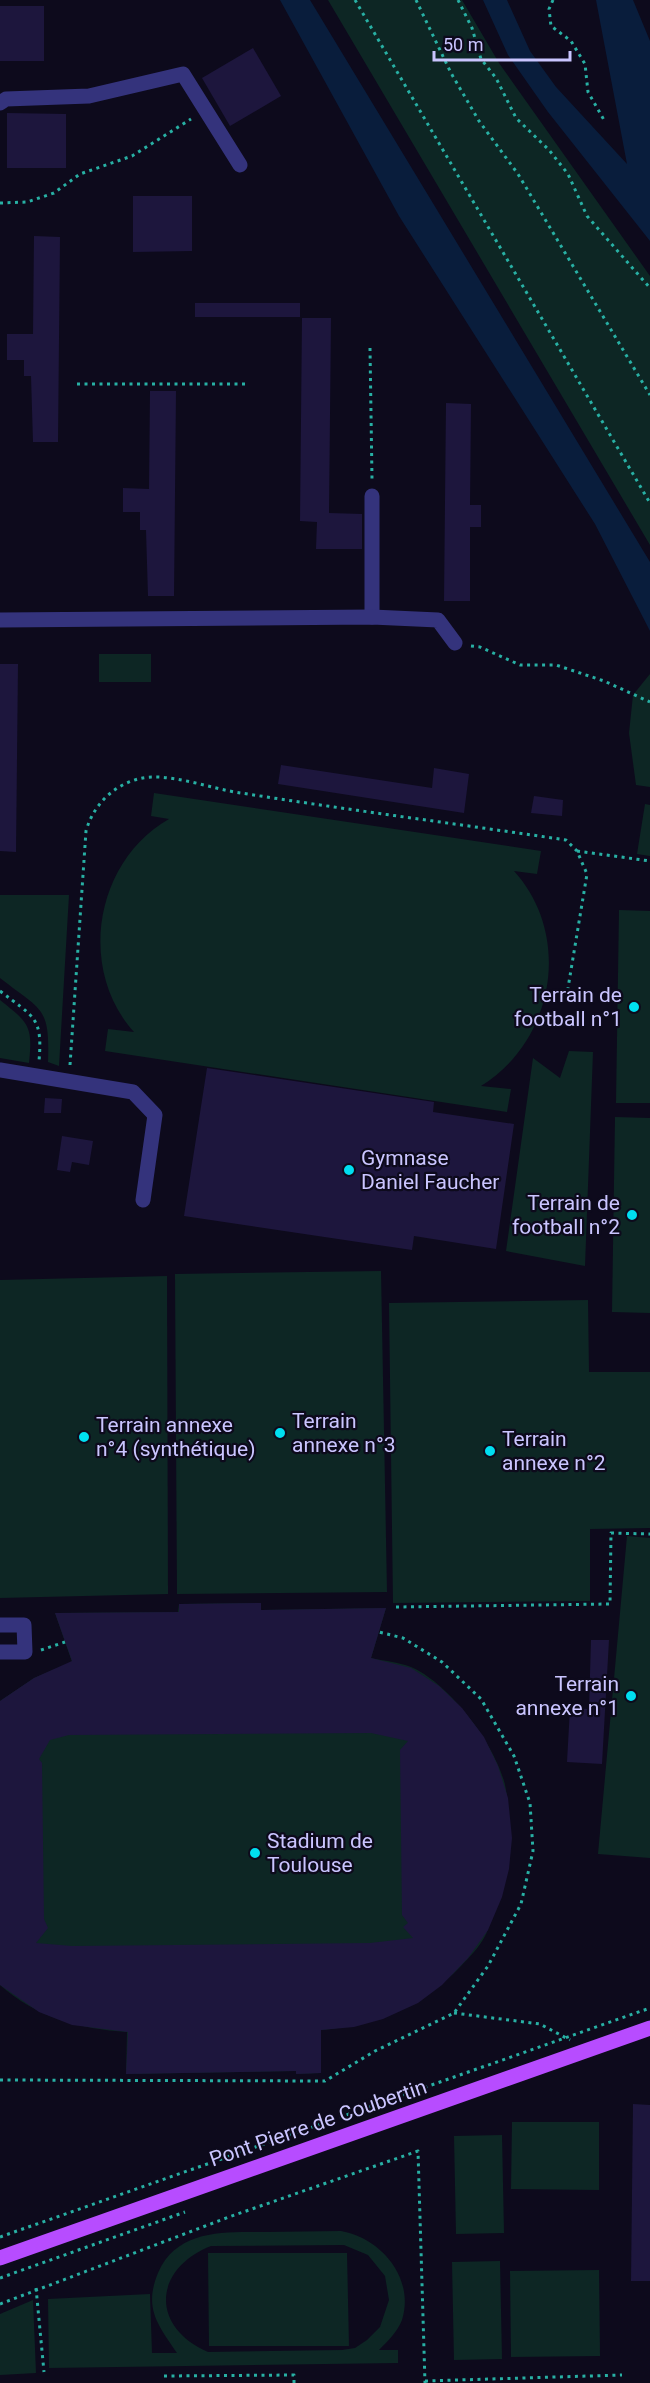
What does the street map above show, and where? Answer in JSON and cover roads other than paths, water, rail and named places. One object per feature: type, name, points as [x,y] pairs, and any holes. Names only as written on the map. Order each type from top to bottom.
[{"type":"main road","name":"Pont Pierre de Coubertin","points":[[0,2258],[650,2028]]},
{"type":"lane","points":[[0,103],[6,99],[89,96],[183,74],[240,165]]},
{"type":"lane","points":[[372,496],[372,617]]},
{"type":"lane","points":[[0,620],[372,617],[438,620],[455,643]]},
{"type":"lane","points":[[0,1070],[133,1092],[155,1115],[143,1200]]},
{"type":"lane","points":[[0,1625],[24,1625],[25,1652],[0,1652]]},
{"type":"water","points":[[280,0],[310,0],[650,562],[650,631],[595,524],[399,216]]},
{"type":"water","points":[[483,0],[507,0],[530,51],[556,87],[627,164],[596,0],[633,0],[650,41],[650,241],[548,112],[508,55]]},
{"type":"place","name":"Terrain de football n°1","points":[[634,1007]]},
{"type":"place","name":"Gymnase Daniel Faucher","points":[[349,1170]]},
{"type":"place","name":"Terrain de football n°2","points":[[632,1215]]},
{"type":"place","name":"Terrain annexe n°3","points":[[280,1433]]},
{"type":"place","name":"Terrain annexe n°4 (synthétique)","points":[[84,1437]]},
{"type":"place","name":"Terrain annexe n°2","points":[[490,1451]]},
{"type":"place","name":"Terrain annexe n°1","points":[[631,1696]]},
{"type":"place","name":"Stadium de Toulouse","points":[[255,1853]]}]
